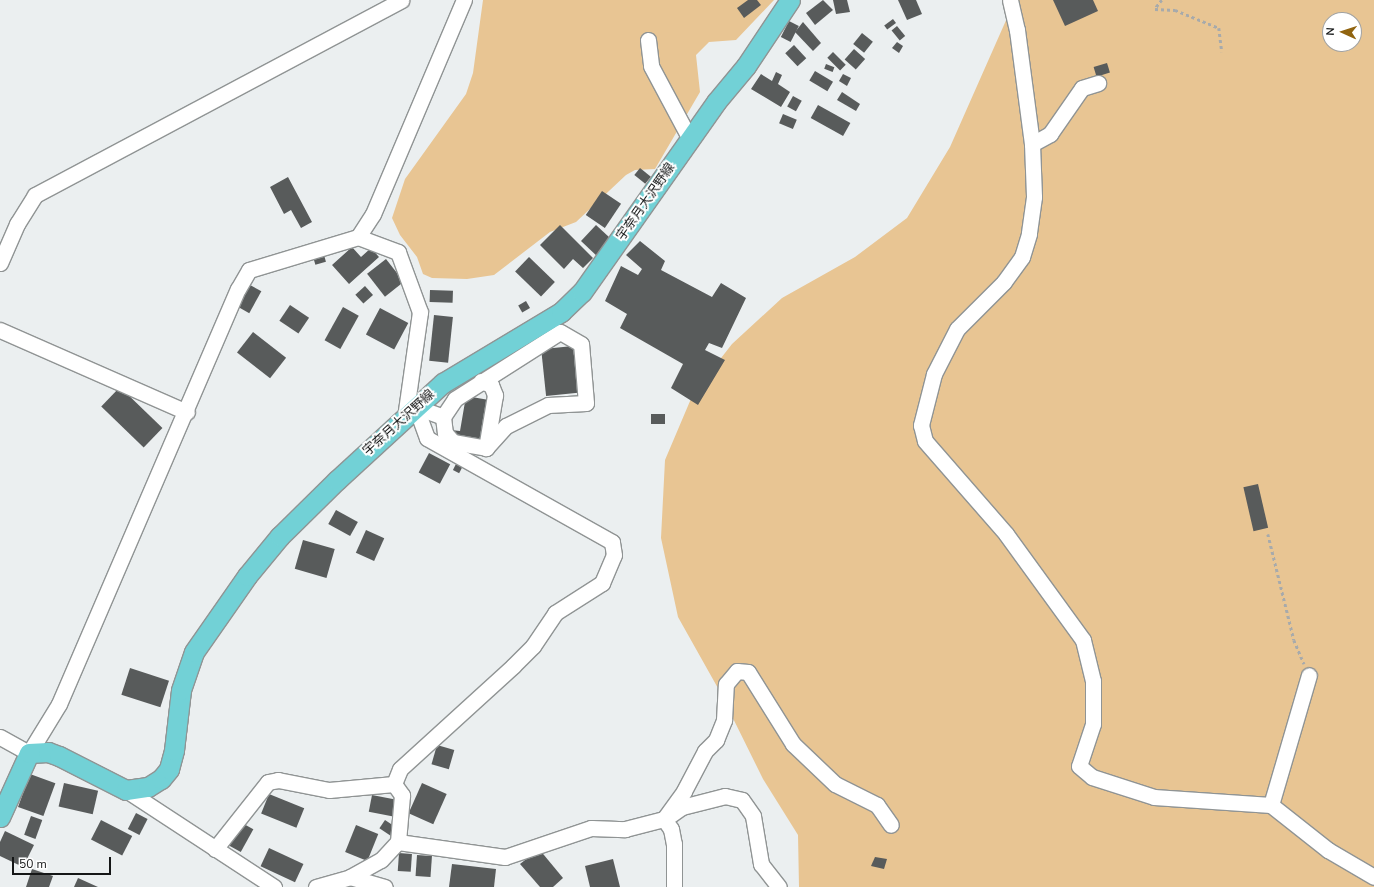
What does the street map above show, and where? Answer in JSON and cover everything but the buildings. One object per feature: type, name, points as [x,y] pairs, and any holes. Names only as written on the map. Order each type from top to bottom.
[{"type":"main road","name":"宇奈月大沢野線","points":[[126,790],[148,787],[169,769],[181,690],[194,652],[219,613],[280,536],[410,412],[443,383],[561,312],[577,297],[690,138],[746,66],[790,0]]},
{"type":"main road","points":[[0,817],[29,753],[48,752],[59,756],[126,790]]},
{"type":"street","points":[[0,263],[17,224],[35,195],[401,0]]},
{"type":"street","points":[[358,237],[373,214],[464,0]]},
{"type":"street","points":[[1010,0],[1019,44],[1032,144],[1034,197],[1029,234],[1022,257],[1004,282],[957,329],[934,374],[921,425],[925,441],[1006,534],[1083,640],[1093,681],[1093,724],[1079,766],[1092,778],[1154,797],[1271,805],[1328,850],[1374,876]]},
{"type":"street","points":[[648,40],[651,66],[690,138]]},
{"type":"street","points":[[1032,144],[1050,134],[1082,88],[1098,83]]},
{"type":"street","points":[[0,737],[29,753],[59,704],[187,412],[238,289],[249,270],[358,237],[398,252],[420,312],[410,412],[427,438],[612,542],[614,555],[602,583],[555,613],[533,646],[514,666],[400,769],[394,784]]},
{"type":"street","points":[[0,330],[187,412]]},
{"type":"street","points":[[560,332],[581,344],[586,403],[548,404],[506,426],[486,448],[453,442],[445,433],[443,417],[447,406],[481,381],[560,332]]},
{"type":"street","points":[[481,381],[491,385],[495,395],[486,448]]},
{"type":"street","points":[[410,412],[443,417]]},
{"type":"street","points":[[664,819],[684,791],[705,751],[716,740],[724,720],[726,684],[737,671],[748,672],[792,744],[835,784],[877,805],[891,825]]},
{"type":"street","points":[[1271,805],[1309,675]]},
{"type":"street","points":[[215,849],[268,782],[278,780],[329,790],[394,784]]},
{"type":"street","points":[[316,887],[350,877],[381,860],[398,842],[402,795],[394,784]]},
{"type":"street","points":[[126,790],[274,887]]},
{"type":"street","points":[[398,842],[505,857],[591,828],[625,829],[664,819],[682,807],[725,796],[742,800],[753,816],[761,864],[779,887]]},
{"type":"street","points":[[664,819],[671,830],[674,844],[674,887]]},
{"type":"street","points":[[350,877],[385,887]]},
{"type":"path","points":[[1162,0],[1154,9],[1175,10],[1219,28],[1222,52]]},
{"type":"path","points":[[1268,534],[1294,640],[1309,675]]},
{"type":"shaded area","points":[[483,0],[774,0],[736,40],[709,42],[696,55],[700,92],[655,169],[635,170],[626,175],[576,222],[550,232],[494,275],[467,279],[432,278],[423,274],[417,257],[400,235],[392,218],[405,179],[466,94],[473,73]]},
{"type":"shaded area","points":[[1015,0],[1374,0],[1374,887],[799,887],[798,835],[763,779],[719,690],[678,617],[661,538],[665,460],[693,394],[732,344],[782,298],[855,257],[907,218],[950,147]]}]
